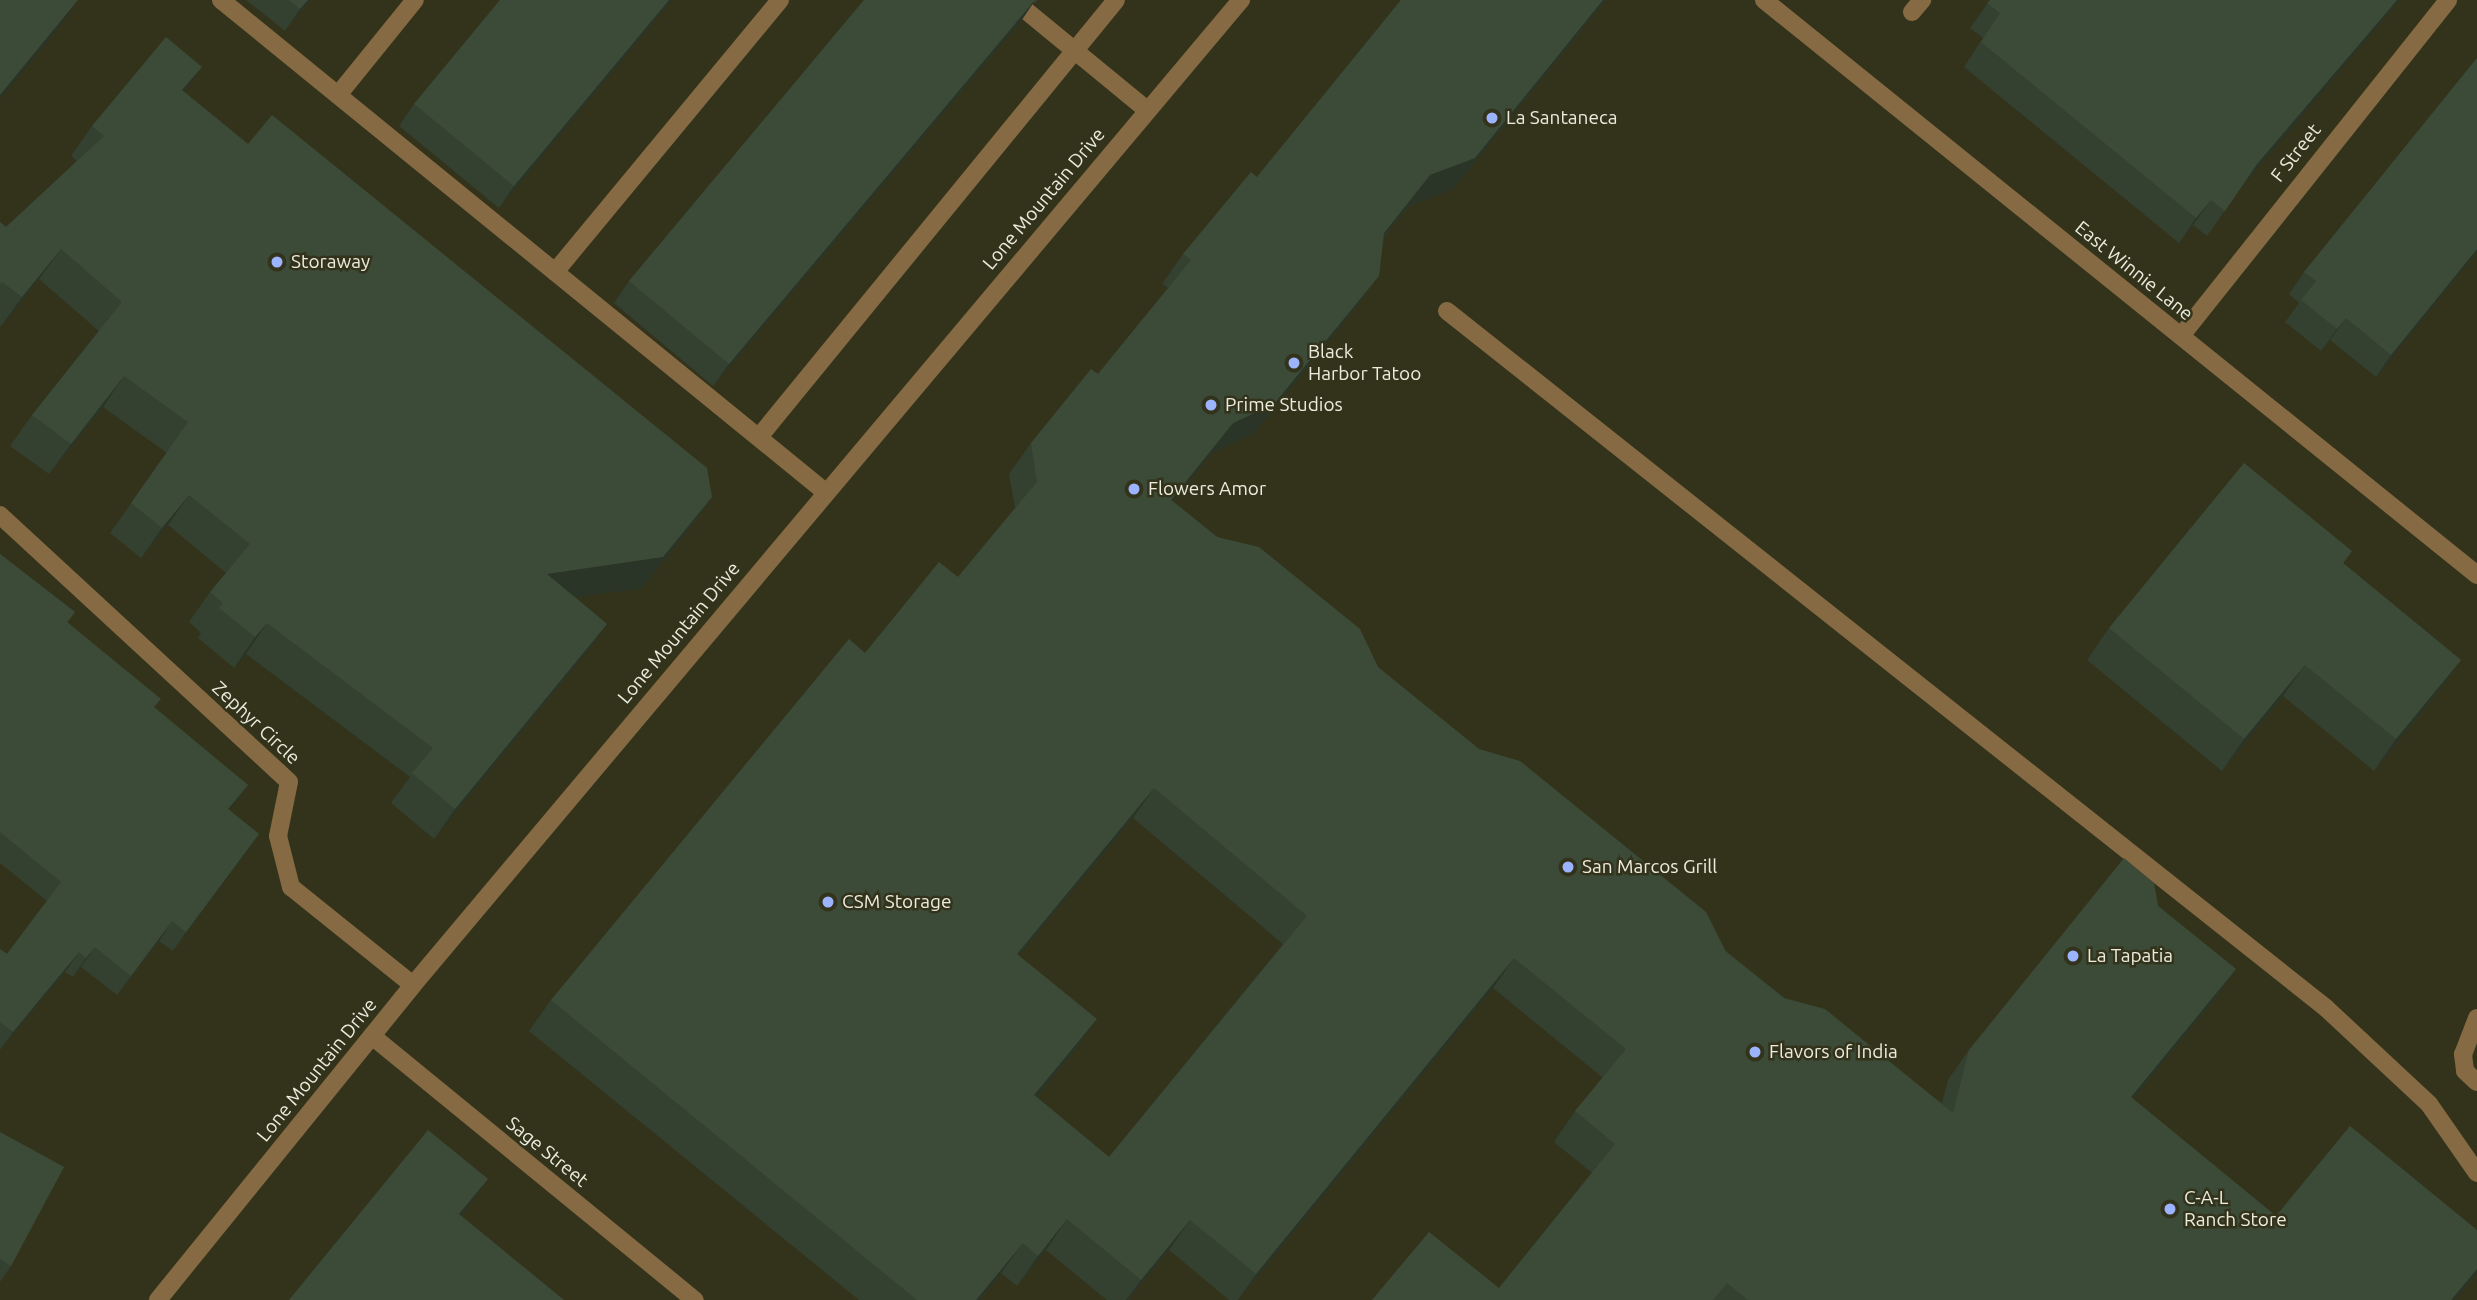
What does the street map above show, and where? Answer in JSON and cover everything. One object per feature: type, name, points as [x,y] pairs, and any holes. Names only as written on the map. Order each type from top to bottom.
[{"type":"street","points":[[221,0],[824,491]]},
{"type":"street","points":[[338,95],[415,0]]},
{"type":"street","points":[[555,272],[780,0]]},
{"type":"street","points":[[1013,0],[1147,110]]},
{"type":"street","points":[[759,437],[1116,0]]},
{"type":"street","name":"Lone Mountain Drive","points":[[158,1300],[413,985],[824,491],[1241,0]]},
{"type":"street","name":"East Winnie Lane","points":[[1764,0],[2477,575]]},
{"type":"street","name":"F Street","points":[[2181,336],[2448,0]]},
{"type":"street","points":[[1447,311],[2326,1008],[2428,1104],[2477,1173]]},
{"type":"street","name":"Zephyr Circle","points":[[0,515],[289,782],[278,836],[291,887],[413,985]]},
{"type":"street","points":[[2477,1018],[2463,1054],[2465,1071],[2477,1082]]},
{"type":"street","name":"Sage Street","points":[[372,1035],[695,1300]]},
{"type":"building","points":[[0,0],[78,0],[0,95]]},
{"type":"building","points":[[289,0],[308,0],[300,9]]},
{"type":"building","points":[[500,0],[669,0],[514,186],[414,104]]},
{"type":"building","points":[[864,0],[1035,0],[729,364],[629,281]]},
{"type":"building","points":[[1401,0],[1603,0],[1475,158],[1430,175],[1384,233],[1379,276],[1274,404],[1233,423],[1171,500],[1217,537],[1259,547],[1360,629],[1378,667],[1479,749],[1520,761],[1706,912],[1726,952],[1784,998],[1825,1009],[1953,1113],[1969,1050],[2124,858],[2154,883],[2158,906],[2236,969],[2131,1097],[2276,1216],[2350,1126],[2477,1230],[2477,1269],[2451,1300],[1748,1300],[1727,1283],[1713,1300],[1372,1300],[1429,1232],[1499,1288],[1615,1144],[1575,1111],[1626,1049],[1514,958],[1256,1274],[1190,1220],[1141,1280],[1067,1219],[1038,1256],[1023,1243],[976,1300],[917,1300],[551,1000],[849,639],[865,653],[939,562],[958,577],[1037,482],[1031,443],[1091,369],[1098,374],[1191,260],[1183,254],[1251,172],[1257,177]],"holes":[[[1154,788],[1307,916],[1109,1157],[1034,1095],[1097,1019],[1017,954]]]},
{"type":"building","points":[[1990,0],[2397,0],[2257,164],[2225,211],[2211,200],[2196,218],[1981,42],[2000,13],[1987,3]]},
{"type":"building","points":[[166,37],[202,67],[182,90],[248,144],[272,115],[707,468],[712,497],[663,557],[547,574],[607,624],[455,809],[412,773],[433,748],[267,623],[255,637],[219,608],[223,603],[210,592],[250,544],[189,495],[162,528],[131,503],[188,422],[124,376],[71,444],[32,415],[122,302],[61,249],[22,297],[2,282],[0,285],[0,222],[6,227],[104,136],[92,126]]},
{"type":"building","points":[[2477,58],[2477,249],[2391,355],[2346,318],[2337,329],[2301,300],[2316,281],[2304,272]]},
{"type":"building","points":[[2244,463],[2352,551],[2343,563],[2461,660],[2396,739],[2305,665],[2244,739],[2109,628]]},
{"type":"building","points":[[0,554],[75,612],[67,622],[161,699],[154,707],[248,785],[228,809],[259,834],[186,932],[172,921],[131,976],[95,947],[86,958],[79,952],[13,1032],[0,1022],[0,949],[7,954],[61,882],[0,832]]},
{"type":"building","points":[[428,1130],[488,1179],[459,1214],[564,1300],[289,1300]]},
{"type":"building","points":[[0,1132],[64,1167],[11,1266],[0,1259]]},
{"type":"place","name":"La Santaneca","points":[[1492,118]]},
{"type":"place","name":"Storaway","points":[[277,262]]},
{"type":"place","name":"Black Harbor Tatoo","points":[[1294,363]]},
{"type":"place","name":"Prime Studios","points":[[1211,405]]},
{"type":"place","name":"Flowers Amor","points":[[1134,489]]},
{"type":"place","name":"San Marcos Grill","points":[[1568,867]]},
{"type":"place","name":"CSM Storage","points":[[828,902]]},
{"type":"place","name":"La Tapatia","points":[[2073,956]]},
{"type":"place","name":"Flavors of India","points":[[1755,1052]]},
{"type":"place","name":"C-A-L Ranch Store","points":[[2170,1209]]}]
